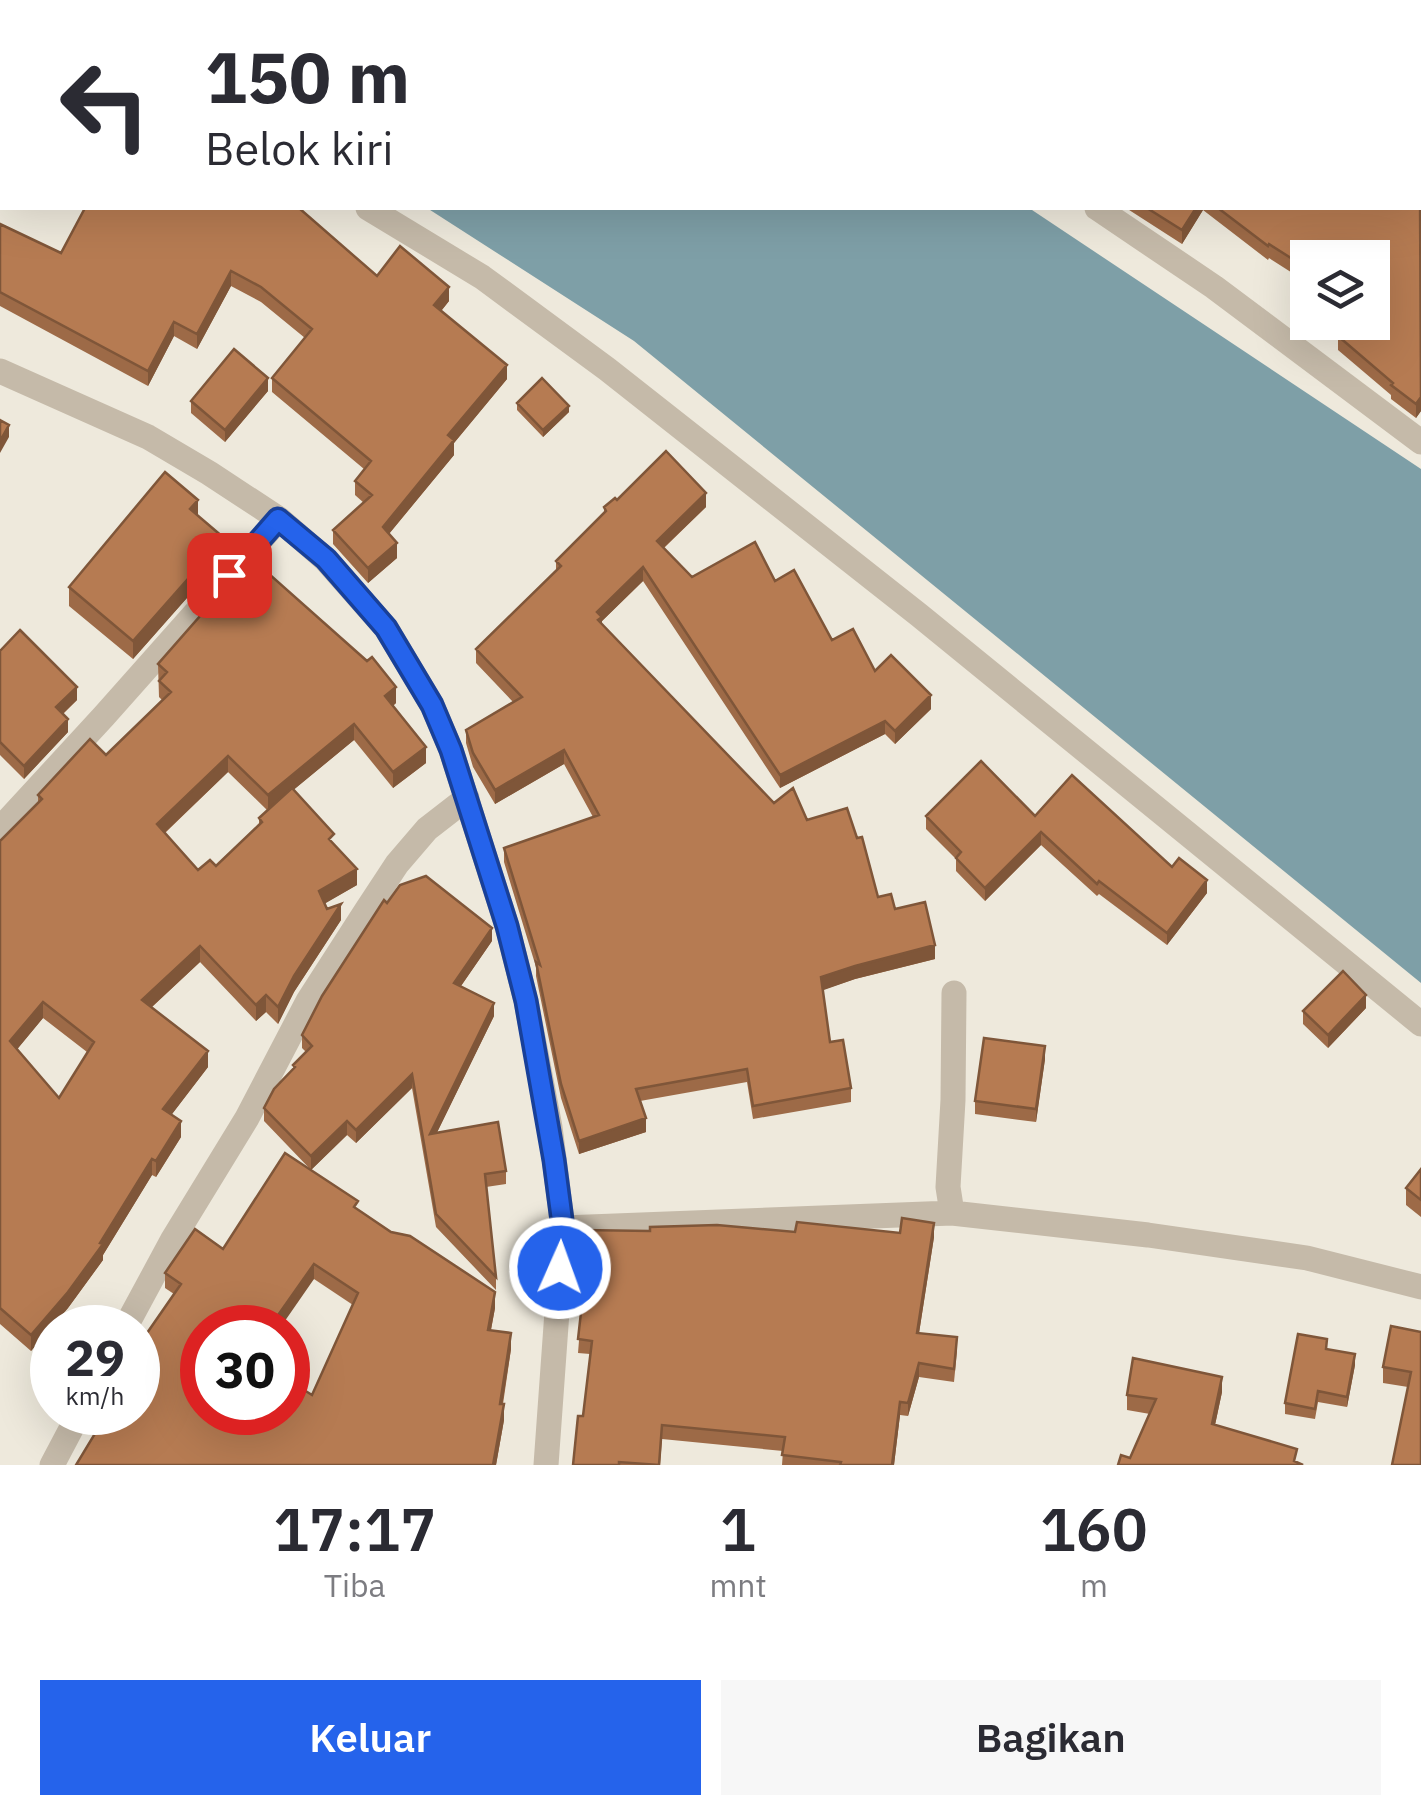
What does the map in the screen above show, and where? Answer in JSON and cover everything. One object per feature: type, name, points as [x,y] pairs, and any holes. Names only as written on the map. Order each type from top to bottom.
[{"type":"street","points":[[371,210],[482,278],[608,369],[919,614],[1421,1024]]},
{"type":"street","points":[[1099,210],[1214,287],[1421,442]]},
{"type":"street","points":[[0,371],[148,437],[278,519],[326,559],[386,628],[432,705],[451,750],[507,926],[550,1127],[563,1228],[546,1465]]},
{"type":"street","points":[[0,829],[278,519]]},
{"type":"street","points":[[137,1305],[173,1238],[247,1118],[308,1002],[396,864],[427,829],[467,798]]},
{"type":"street","points":[[952,1213],[948,1187],[954,993]]},
{"type":"street","points":[[563,1228],[952,1213],[1307,1258],[1421,1287]]},
{"type":"street","points":[[52,1465],[68,1435]]},
{"type":"water","points":[[430,210],[1032,210],[1421,469],[1421,983],[634,341]]},
{"type":"building","points":[[84,210],[301,210],[377,276],[400,246],[449,287],[434,305],[507,365],[448,435],[454,440],[383,527],[397,543],[368,568],[333,530],[372,495],[355,481],[371,461],[272,378],[312,329],[261,287],[231,271],[197,334],[174,322],[148,371],[0,292],[0,224],[61,253]]},
{"type":"building","points":[[1150,210],[1195,210],[1182,230]]},
{"type":"building","points":[[1221,210],[1420,210],[1421,397],[1416,404],[1343,340],[1390,340],[1390,240],[1290,240],[1290,257]]},
{"type":"building","points":[[234,349],[268,378],[225,430],[191,401]]},
{"type":"building","points":[[542,378],[569,406],[543,430],[517,403]]},
{"type":"building","points":[[0,420],[9,425],[0,441]]},
{"type":"building","points":[[666,451],[706,493],[657,541],[692,577],[755,542],[775,581],[794,570],[832,640],[853,629],[875,671],[891,655],[931,695],[895,731],[885,721],[780,775],[643,567],[597,612],[602,617],[598,620],[774,803],[793,788],[807,820],[847,808],[857,838],[862,837],[878,897],[891,894],[895,909],[925,902],[935,945],[821,977],[830,1042],[843,1040],[851,1088],[753,1106],[747,1069],[636,1089],[646,1118],[579,1141],[561,1084],[536,962],[540,965],[504,848],[599,815],[564,750],[495,790],[473,753],[466,730],[522,697],[476,649],[561,566],[556,561],[606,511],[604,507],[617,500]]},
{"type":"building","points":[[165,472],[198,500],[190,509],[224,538],[133,641],[69,587]]},
{"type":"building","points":[[251,558],[367,661],[372,657],[396,687],[385,696],[426,747],[393,772],[354,724],[268,795],[228,756],[157,824],[198,870],[210,860],[216,866],[292,788],[334,834],[329,839],[357,869],[319,891],[327,909],[341,904],[278,1007],[266,995],[256,1005],[200,946],[142,1000],[208,1051],[163,1109],[181,1121],[156,1161],[152,1159],[100,1243],[103,1244],[57,1305],[30,1305],[30,1334],[0,1308],[0,841],[42,799],[38,795],[90,739],[106,755],[171,692],[159,681],[167,672],[158,664]],"holes":[[[43,1002],[94,1042],[59,1098],[10,1041]]]},
{"type":"building","points":[[20,630],[77,687],[56,707],[68,719],[24,766],[0,742],[0,651]]},
{"type":"building","points":[[981,761],[1035,816],[1072,775],[1172,867],[1179,858],[1207,880],[1167,933],[1099,881],[1097,884],[1041,832],[985,888],[956,858],[961,852],[926,816]]},
{"type":"building","points":[[426,876],[492,928],[454,983],[494,1003],[430,1134],[498,1122],[506,1171],[485,1174],[496,1277],[436,1214],[412,1074],[356,1130],[347,1121],[311,1156],[264,1108],[274,1089],[312,1046],[302,1035],[322,996],[384,900],[387,903],[400,885]]},
{"type":"building","points":[[1343,971],[1366,995],[1328,1035],[1303,1011]]},
{"type":"building","points":[[984,1038],[1045,1046],[1036,1109],[975,1101]]},
{"type":"building","points":[[285,1153],[358,1201],[354,1207],[391,1232],[410,1236],[495,1292],[488,1330],[511,1333],[493,1465],[76,1465],[94,1435],[160,1435],[160,1314],[181,1284],[165,1273],[195,1229],[223,1249]]},
{"type":"building","points":[[1421,1169],[1421,1200],[1406,1188]]},
{"type":"building","points":[[902,1218],[934,1223],[917,1333],[957,1337],[954,1369],[919,1363],[908,1403],[900,1402],[892,1465],[840,1465],[841,1462],[782,1455],[785,1437],[662,1425],[659,1465],[573,1465],[592,1341],[578,1339],[585,1277],[579,1276],[582,1230],[650,1231],[650,1227],[717,1225],[795,1232],[797,1222],[900,1233]]},
{"type":"building","points":[[1391,1326],[1421,1332],[1421,1465],[1392,1465],[1411,1372],[1383,1367]]},
{"type":"building","points":[[1298,1334],[1327,1339],[1326,1349],[1355,1354],[1347,1397],[1318,1391],[1315,1409],[1285,1403]]},
{"type":"building","points":[[1133,1358],[1222,1377],[1212,1424],[1297,1449],[1294,1461],[1303,1465],[1118,1465],[1121,1455],[1130,1458],[1156,1399],[1127,1395]]},
{"type":"route","points":[[229,575],[278,519],[326,559],[386,628],[432,705],[484,850],[526,1001],[550,1127],[563,1228],[560,1268]]}]
